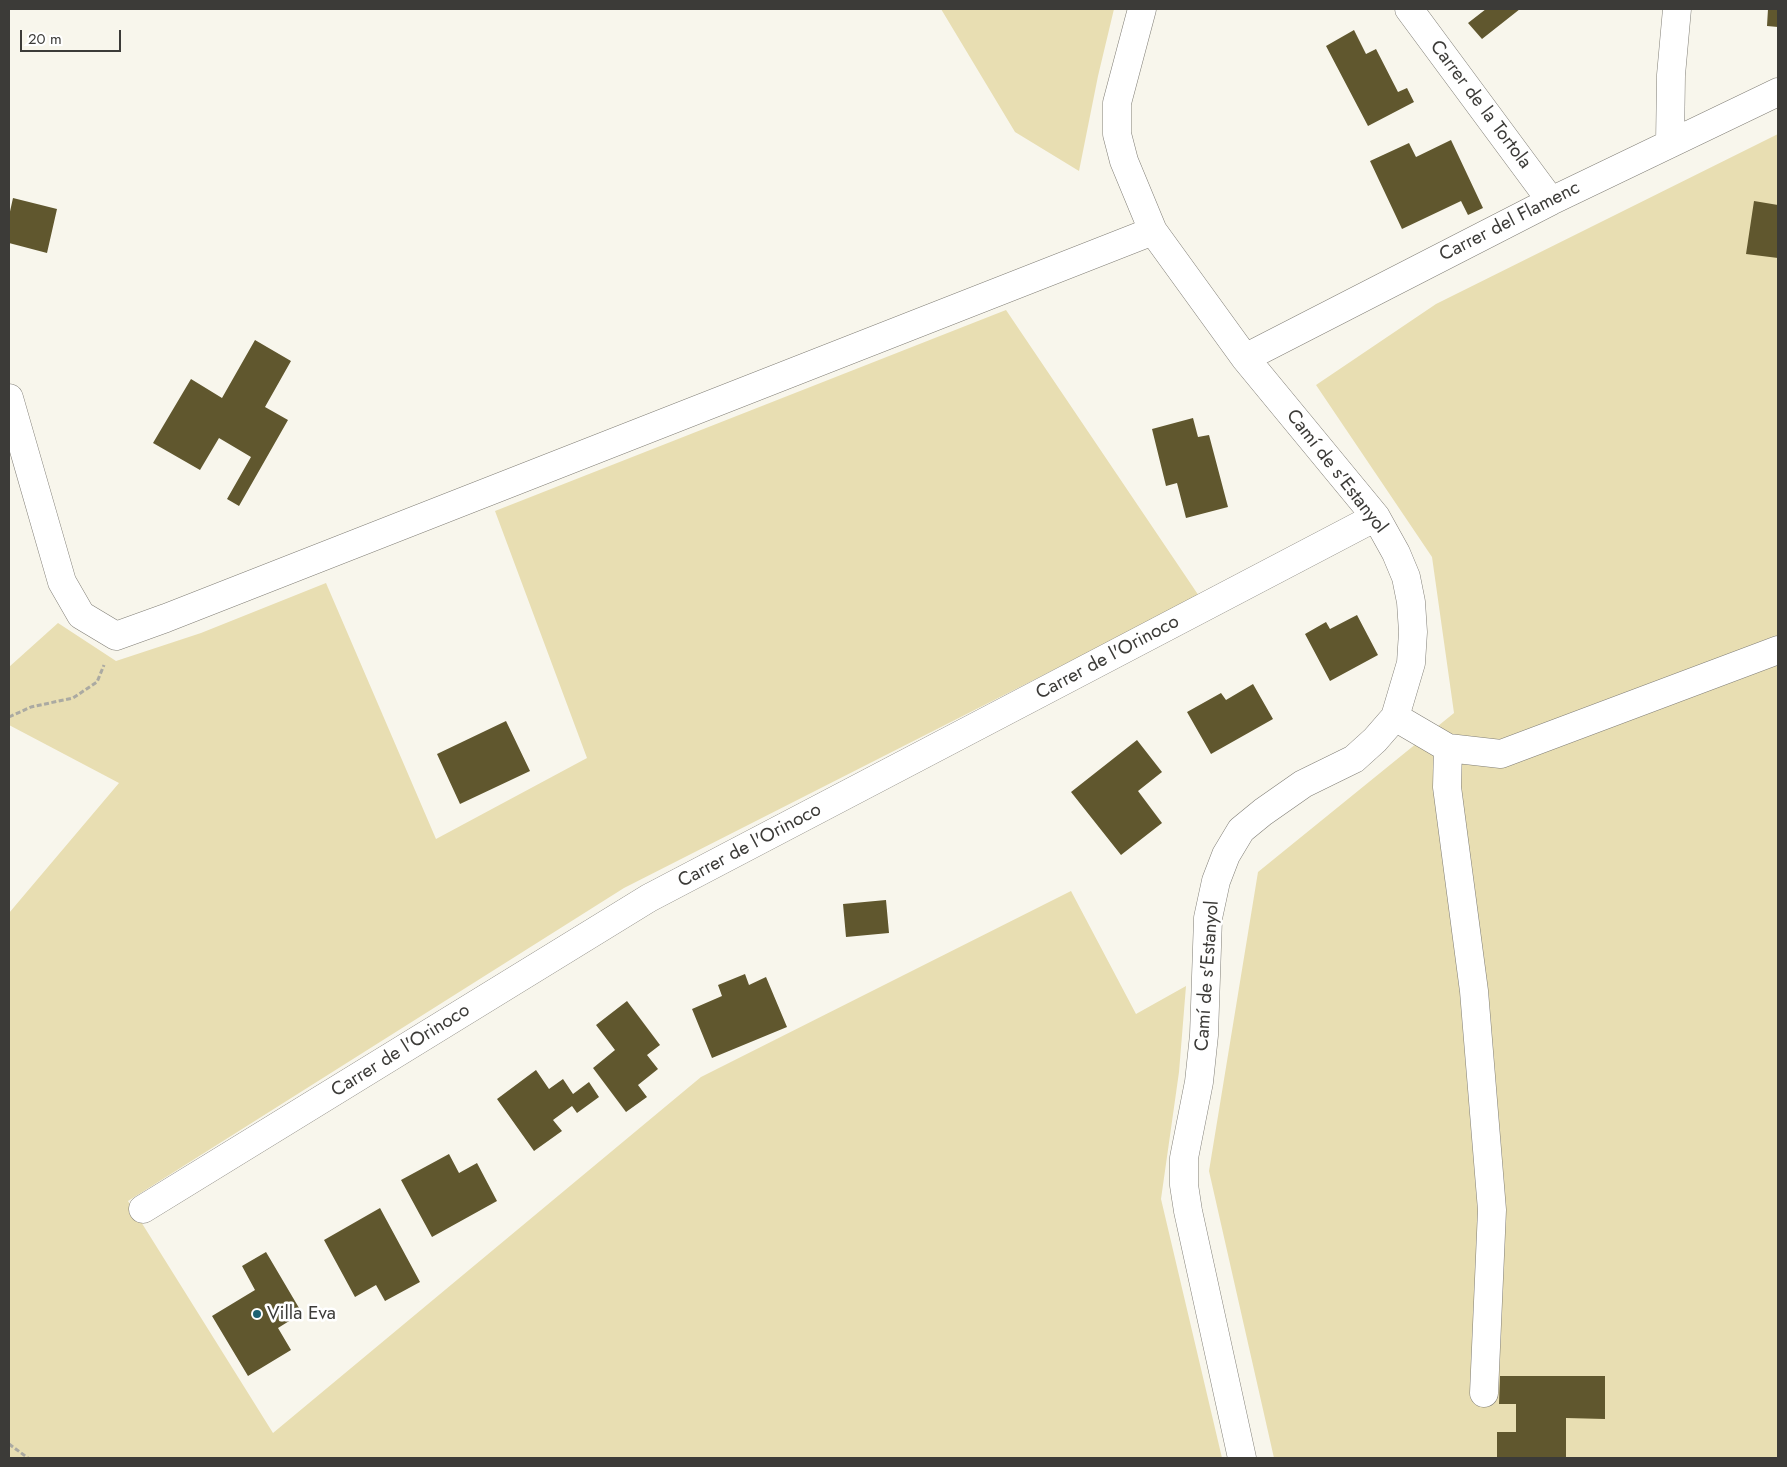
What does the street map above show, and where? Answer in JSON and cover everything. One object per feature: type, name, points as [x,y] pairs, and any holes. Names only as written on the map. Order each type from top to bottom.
[{"type":"street","name":"Camí de s'Estanyol","points":[[1142,9],[1116,102],[1117,134],[1124,160],[1152,231],[1245,358],[1376,517],[1396,553],[1406,577],[1411,602],[1413,632],[1411,663],[1395,717],[1375,740],[1354,759],[1303,784],[1241,830],[1226,855],[1216,880],[1208,918],[1204,1035],[1200,1082],[1184,1158],[1184,1185],[1242,1458]]},
{"type":"street","name":"Carrer de la Tortola","points":[[1409,9],[1551,201]]},
{"type":"street","points":[[1670,143],[1671,75],[1677,9]]},
{"type":"street","name":"Carrer del Flamenc","points":[[1245,358],[1551,201],[1778,92]]},
{"type":"street","points":[[9,398],[62,582],[81,615],[116,636],[1152,231]]},
{"type":"street","name":"Carrer de l'Orinoco","points":[[143,1209],[650,898],[1376,517]]},
{"type":"street","points":[[1395,717],[1448,748],[1502,754],[1778,650]]},
{"type":"street","points":[[1448,748],[1447,787],[1474,990],[1492,1210],[1484,1393]]},
{"type":"path","points":[[9,717],[31,707],[73,698],[97,682],[116,636]]},
{"type":"path","points":[[9,1444],[28,1458]]},
{"type":"shaded area","points":[[941,9],[1114,9],[1079,171],[1015,132]]},
{"type":"shaded area","points":[[1778,134],[1778,1458],[1274,1458],[1209,1171],[1258,872],[1454,713],[1432,557],[1316,385],[1436,304]]},
{"type":"shaded area","points":[[1006,310],[1199,596],[624,888],[128,1201],[273,1433],[701,1077],[1071,891],[1136,1014],[1186,986],[1179,1072],[1161,1199],[1222,1458],[9,1458],[9,913],[119,783],[9,725],[9,667],[58,623],[116,661],[201,633],[326,583],[436,839],[587,758],[495,511]]},
{"type":"building","points":[[1486,9],[1520,9],[1482,39],[1468,23]]},
{"type":"building","points":[[1768,9],[1778,9],[1778,27],[1767,26]]},
{"type":"building","points":[[1354,30],[1366,54],[1376,49],[1398,92],[1407,88],[1414,102],[1368,126],[1326,46]]},
{"type":"building","points":[[1451,140],[1483,208],[1468,215],[1461,201],[1402,229],[1370,161],[1409,143],[1416,157]]},
{"type":"building","points":[[13,198],[57,209],[47,253],[9,243],[9,216]]},
{"type":"building","points":[[1754,201],[1778,205],[1778,258],[1746,254]]},
{"type":"building","points":[[255,340],[291,361],[265,407],[288,420],[239,506],[227,499],[251,457],[219,438],[200,470],[153,443],[191,379],[222,398]]},
{"type":"building","points":[[1193,418],[1198,437],[1209,435],[1228,507],[1186,518],[1177,483],[1166,486],[1152,429]]},
{"type":"building","points":[[1357,615],[1378,655],[1330,681],[1305,634],[1326,622],[1330,629]]},
{"type":"building","points":[[1253,684],[1273,719],[1211,754],[1187,712],[1221,693],[1226,700]]},
{"type":"building","points":[[506,721],[530,771],[460,804],[437,754]]},
{"type":"building","points":[[1137,740],[1162,772],[1138,791],[1162,823],[1121,855],[1071,792]]},
{"type":"building","points":[[886,900],[889,933],[846,937],[843,904]]},
{"type":"building","points":[[745,974],[749,985],[766,977],[787,1027],[712,1058],[692,1009],[722,996],[718,985]]},
{"type":"building","points":[[627,1001],[660,1045],[647,1055],[658,1069],[638,1085],[647,1097],[626,1112],[593,1068],[615,1050],[596,1025]]},
{"type":"building","points":[[536,1070],[549,1089],[563,1079],[573,1094],[589,1082],[599,1097],[577,1113],[572,1106],[553,1120],[562,1131],[534,1151],[497,1099]]},
{"type":"building","points":[[449,1154],[459,1173],[477,1163],[497,1201],[432,1237],[401,1180]]},
{"type":"building","points":[[380,1208],[420,1282],[385,1301],[376,1285],[355,1297],[324,1240]]},
{"type":"building","name":"Villa Eva","points":[[266,1252],[302,1313],[278,1328],[291,1350],[248,1376],[212,1316],[255,1290],[242,1266]]},
{"type":"building","points":[[1500,1376],[1605,1376],[1605,1419],[1566,1418],[1566,1458],[1497,1458],[1497,1432],[1516,1432],[1516,1404],[1499,1404]]},
{"type":"place","name":"Villa Eva","points":[[257,1314]]}]
